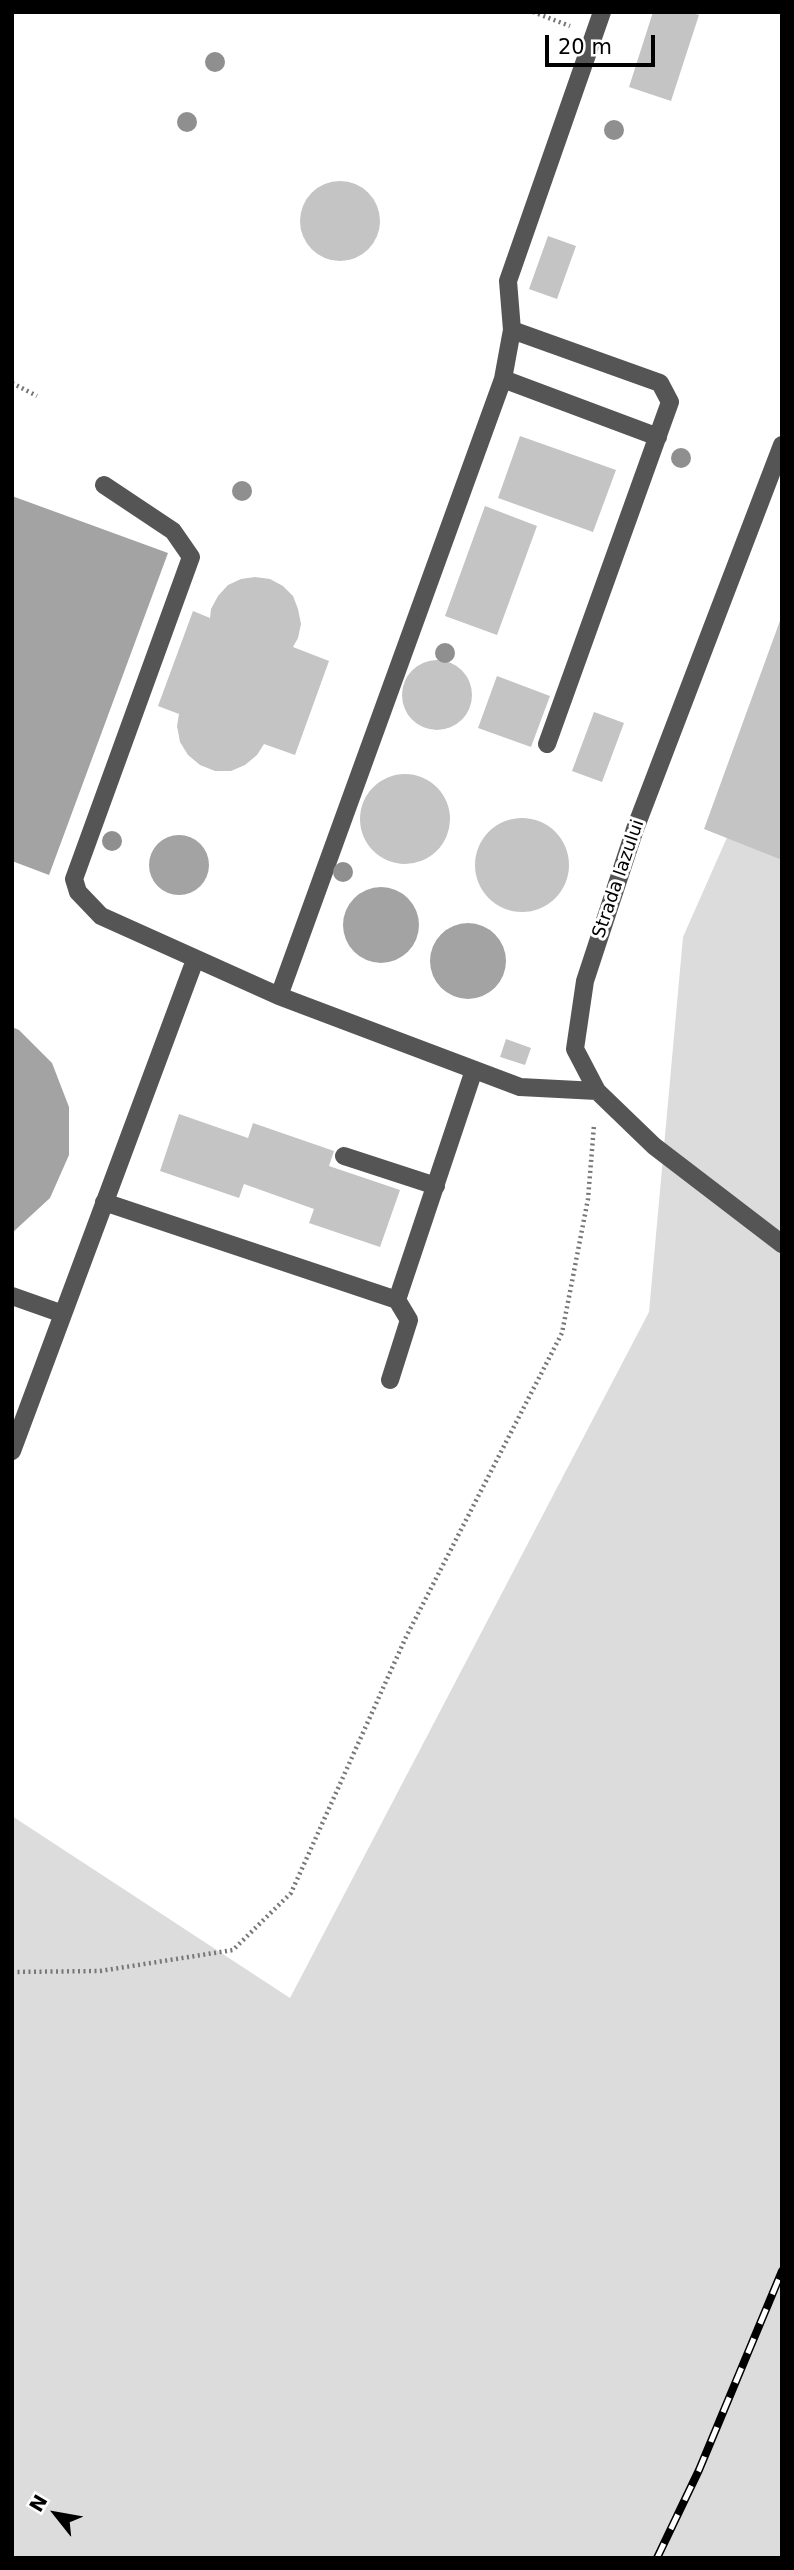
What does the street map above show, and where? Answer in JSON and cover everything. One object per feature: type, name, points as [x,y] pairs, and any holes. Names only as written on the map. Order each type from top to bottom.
[{"type":"lane","points":[[279,996],[503,379],[512,330],[508,281],[602,12]]},
{"type":"lane","points":[[512,330],[660,383],[670,402],[547,744]]},
{"type":"lane","points":[[503,379],[658,437]]},
{"type":"lane","name":"Strada Iazului","points":[[782,445],[635,829],[584,981],[575,1049],[597,1091],[654,1146],[782,1244]]},
{"type":"lane","points":[[104,485],[173,531],[191,557],[74,879],[78,892],[101,916],[279,996],[520,1087],[597,1091]]},
{"type":"lane","points":[[12,1451],[195,960]]},
{"type":"lane","points":[[397,1300],[474,1070]]},
{"type":"lane","points":[[344,1156],[436,1186]]},
{"type":"lane","points":[[104,1202],[397,1300],[409,1320],[390,1380]]},
{"type":"lane","points":[[12,1296],[63,1314]]},
{"type":"path","points":[[533,12],[594,35]]},
{"type":"path","points":[[12,383],[37,396]]},
{"type":"path","points":[[12,1972],[100,1971],[233,1950],[291,1894],[406,1637],[562,1332],[588,1199],[597,1091]]},
{"type":"shaded area","points":[[12,496],[168,553],[49,875],[12,861]]},
{"type":"shaded area","points":[[782,713],[782,2558],[12,2558],[12,1816],[290,1998],[649,1312],[683,937]]},
{"type":"shaded area","points":[[173,835],[185,835],[204,848],[209,865],[207,877],[196,890],[185,895],[173,895],[154,882],[149,871],[149,859],[162,840]]},
{"type":"shaded area","points":[[381,887],[396,890],[408,898],[416,910],[419,925],[416,940],[408,952],[396,960],[381,963],[366,960],[354,952],[346,940],[343,925],[346,910],[354,898],[366,890]]},
{"type":"shaded area","points":[[468,923],[483,926],[495,934],[503,946],[506,961],[503,976],[495,988],[483,996],[468,999],[453,996],[441,988],[433,976],[430,961],[433,946],[441,934],[453,926]]},
{"type":"shaded area","points":[[12,1027],[19,1030],[52,1063],[69,1107],[69,1155],[50,1198],[12,1233]]},
{"type":"building","points":[[653,12],[691,12],[699,15],[671,101],[629,87]]},
{"type":"building","points":[[340,181],[355,184],[368,193],[377,206],[380,221],[377,236],[368,249],[355,258],[340,261],[325,258],[312,249],[303,236],[300,221],[303,206],[312,193],[325,184]]},
{"type":"building","points":[[548,236],[576,246],[557,299],[529,289]]},
{"type":"building","points":[[520,436],[616,470],[593,532],[498,498]]},
{"type":"building","points":[[485,506],[537,526],[497,635],[445,616]]},
{"type":"building","points":[[255,577],[270,579],[293,596],[301,624],[293,647],[329,661],[295,755],[264,744],[257,755],[245,765],[231,771],[215,771],[200,765],[188,755],[180,742],[177,726],[179,714],[158,706],[193,611],[210,618],[211,609],[218,596],[228,585]]},
{"type":"building","points":[[782,618],[782,860],[704,829]]},
{"type":"building","points":[[444,660],[457,666],[466,675],[470,681],[470,709],[462,720],[451,728],[430,730],[412,720],[404,709],[402,688],[412,670],[423,662]]},
{"type":"building","points":[[497,676],[550,696],[531,747],[478,728]]},
{"type":"building","points":[[594,712],[624,723],[602,782],[572,771]]},
{"type":"building","points":[[405,774],[422,777],[437,787],[447,802],[450,819],[447,836],[437,851],[422,861],[405,864],[388,861],[373,851],[363,836],[360,819],[363,802],[373,787],[388,777]]},
{"type":"building","points":[[522,818],[540,822],[555,832],[565,847],[569,865],[565,883],[555,898],[540,908],[522,912],[504,908],[489,898],[479,883],[475,865],[479,847],[489,832],[504,822]]},
{"type":"building","points":[[506,1039],[531,1048],[525,1065],[500,1057]]},
{"type":"building","points":[[179,1114],[248,1138],[253,1123],[334,1151],[329,1166],[400,1190],[380,1247],[309,1223],[314,1209],[244,1184],[239,1198],[160,1171]]},
{"type":"railway","points":[[657,2558],[699,2470],[782,2271]]}]
